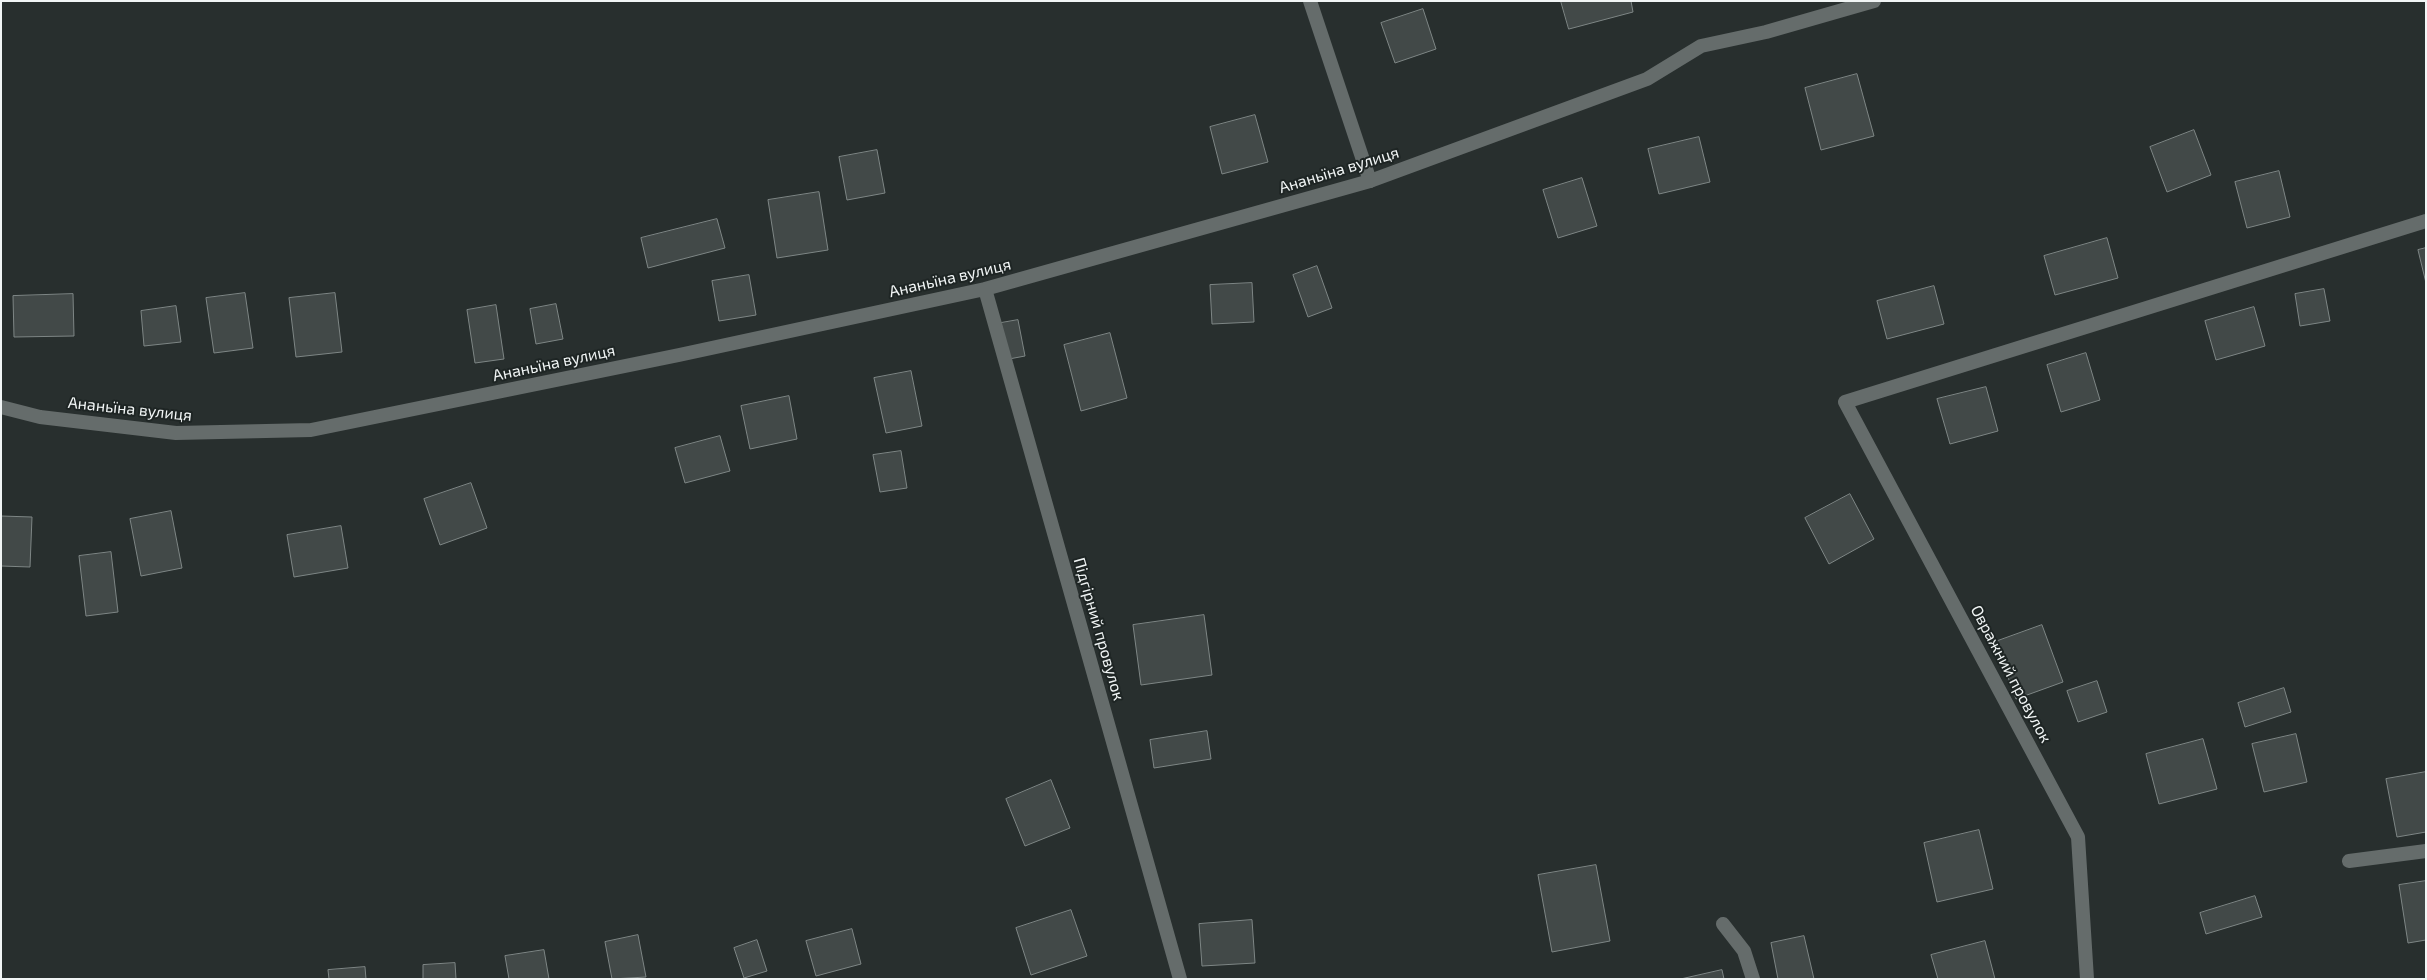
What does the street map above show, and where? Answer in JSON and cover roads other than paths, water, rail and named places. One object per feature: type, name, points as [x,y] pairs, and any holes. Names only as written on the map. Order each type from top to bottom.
[{"type":"street","points":[[1310,1],[1370,181]]},
{"type":"street","name":"Ананьїна вулиця","points":[[1,407],[40,417],[176,433],[311,430],[689,353],[985,289],[1370,181],[1647,80],[1700,46],[1766,32],[1874,1]]},
{"type":"street","name":"Овражний провулок","points":[[2087,979],[2078,837],[1845,402],[2426,222]]},
{"type":"street","name":"Підгірний провулок","points":[[985,289],[1180,979]]},
{"type":"street","points":[[2350,860],[2426,851]]},
{"type":"street","points":[[1723,924],[1744,951],[1753,979]]}]
